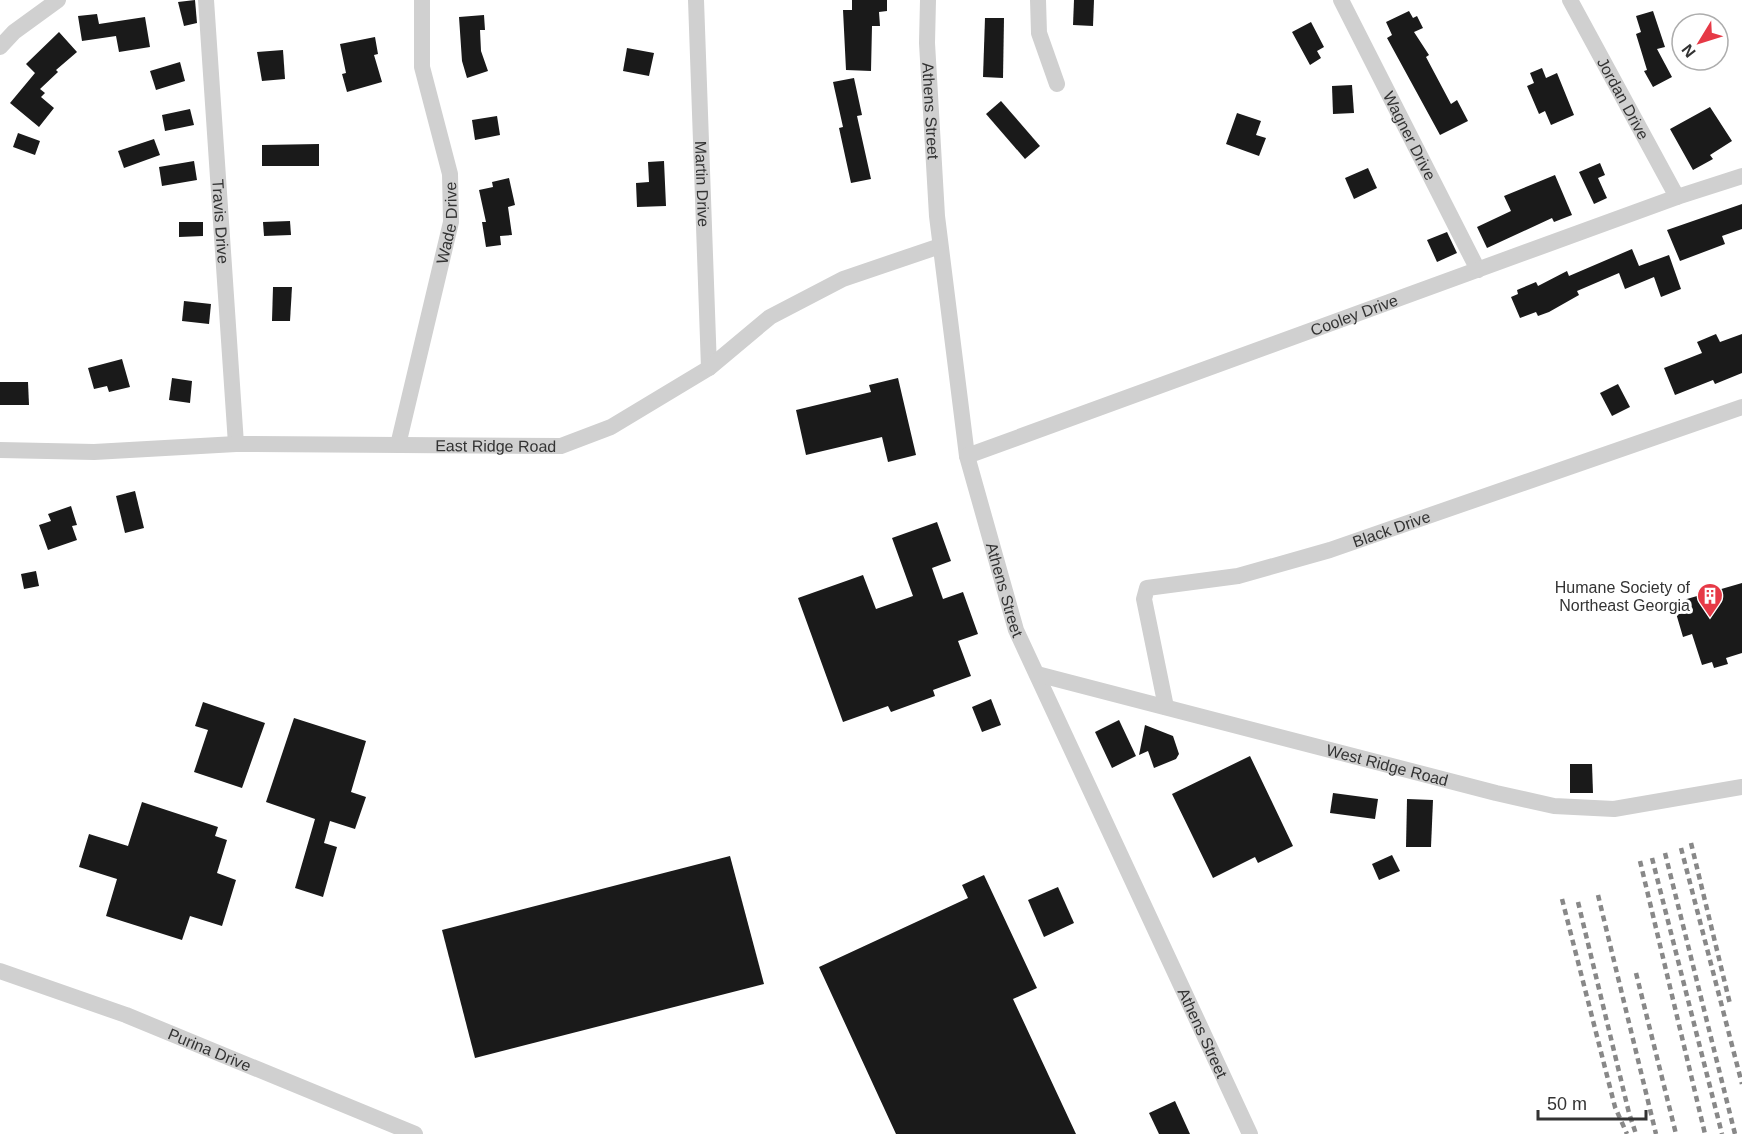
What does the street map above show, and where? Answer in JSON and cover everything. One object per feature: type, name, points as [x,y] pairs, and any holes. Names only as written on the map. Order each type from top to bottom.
[{"type":"street","points":[[0,47],[14,32],[58,0]]},
{"type":"street","name":"Travis Drive","points":[[206,0],[236,444]]},
{"type":"street","name":"Wade Drive","points":[[398,445],[451,222],[450,174],[422,67],[422,0]]},
{"type":"street","name":"Martin Drive","points":[[696,0],[709,368]]},
{"type":"street","name":"Athens Street","points":[[928,0],[927,43],[940,246],[967,456],[1016,630],[1250,1134]]},
{"type":"street","points":[[1038,0],[1039,33],[1057,84]]},
{"type":"street","name":"Wagner Drive","points":[[1341,0],[1478,270]]},
{"type":"street","name":"Jordan Drive","points":[[1570,0],[1677,197]]},
{"type":"street","name":"Cooley Drive","points":[[967,456],[1677,197],[1742,176]]},
{"type":"street","name":"East Ridge Road","points":[[0,450],[94,452],[236,444],[561,446],[611,427],[709,368],[770,317],[802,300],[843,279],[940,246]]},
{"type":"street","name":"Black Drive","points":[[1166,707],[1144,599],[1147,588],[1239,576],[1329,550],[1742,406]]},
{"type":"street","name":"West Ridge Road","points":[[1037,674],[1554,806],[1614,809],[1742,787]]},
{"type":"street","name":"Purina Drive","points":[[0,971],[126,1015],[415,1134]]},
{"type":"building","points":[[195,0],[197,23],[184,26],[178,2]]},
{"type":"building","points":[[852,0],[887,0],[887,11],[879,12],[880,26],[872,26],[871,71],[846,70],[843,10],[852,10]]},
{"type":"building","points":[[1074,0],[1094,0],[1093,26],[1073,25]]},
{"type":"building","points":[[1409,11],[1413,18],[1417,16],[1423,28],[1414,32],[1429,55],[1426,57],[1451,104],[1457,100],[1468,121],[1440,135],[1387,38],[1392,35],[1386,22]]},
{"type":"building","points":[[1653,11],[1665,47],[1657,49],[1672,77],[1653,87],[1644,71],[1647,70],[1636,34],[1641,32],[1636,16]]},
{"type":"building","points":[[97,14],[99,24],[145,17],[150,47],[119,52],[116,36],[82,41],[78,16]]},
{"type":"building","points":[[484,15],[485,30],[480,30],[481,51],[488,71],[467,78],[462,61],[459,17]]},
{"type":"building","points":[[985,18],[1004,18],[1003,78],[983,77]]},
{"type":"building","points":[[1311,22],[1324,47],[1317,51],[1321,58],[1310,65],[1292,32]]},
{"type":"building","points":[[59,32],[77,52],[56,70],[58,72],[40,89],[45,93],[41,97],[54,108],[39,127],[10,103],[35,73],[26,64]]},
{"type":"building","points":[[375,37],[378,54],[374,55],[382,82],[347,92],[342,74],[346,73],[340,44]]},
{"type":"building","points":[[627,48],[654,53],[649,76],[623,71]]},
{"type":"building","points":[[283,50],[285,79],[262,81],[257,52]]},
{"type":"building","points":[[180,62],[185,81],[156,90],[150,71]]},
{"type":"building","points":[[1542,68],[1546,78],[1557,73],[1574,115],[1551,125],[1545,111],[1539,114],[1527,86],[1534,83],[1530,73]]},
{"type":"building","points":[[854,78],[862,115],[857,116],[871,179],[851,183],[839,128],[843,127],[833,82]]},
{"type":"building","points":[[1352,85],[1354,113],[1333,114],[1332,86]]},
{"type":"building","points":[[1001,101],[1040,146],[1025,159],[986,114]]},
{"type":"building","points":[[1710,107],[1732,141],[1710,155],[1713,159],[1693,170],[1670,129]]},
{"type":"building","points":[[190,109],[194,125],[165,131],[162,115]]},
{"type":"building","points":[[1237,113],[1261,121],[1256,135],[1266,138],[1259,156],[1226,144]]},
{"type":"building","points":[[497,116],[500,135],[475,140],[472,120]]},
{"type":"building","points":[[18,133],[40,141],[35,155],[13,147]]},
{"type":"building","points":[[154,139],[160,155],[124,168],[118,151]]},
{"type":"building","points":[[319,144],[319,166],[262,166],[262,145]]},
{"type":"building","points":[[194,161],[197,180],[162,186],[159,167]]},
{"type":"building","points":[[664,161],[666,206],[637,207],[636,183],[649,182],[648,162]]},
{"type":"building","points":[[1600,163],[1605,175],[1598,178],[1607,198],[1594,204],[1579,172]]},
{"type":"building","points":[[1368,168],[1377,188],[1354,199],[1345,178]]},
{"type":"building","points":[[1555,175],[1572,215],[1554,222],[1552,218],[1487,248],[1477,227],[1511,211],[1504,196]]},
{"type":"building","points":[[509,178],[515,205],[508,207],[512,235],[500,236],[501,245],[486,247],[482,222],[486,222],[479,190],[493,187],[492,182]]},
{"type":"building","points":[[1742,204],[1742,229],[1722,236],[1725,244],[1680,261],[1667,230]]},
{"type":"building","points":[[290,221],[291,235],[264,236],[263,222]]},
{"type":"building","points":[[179,222],[203,222],[203,236],[179,237]]},
{"type":"building","points":[[1447,232],[1457,253],[1437,262],[1427,240]]},
{"type":"building","points":[[1632,249],[1639,266],[1669,255],[1681,289],[1661,297],[1654,277],[1625,289],[1619,273],[1577,291],[1579,295],[1549,312],[1538,316],[1536,312],[1520,318],[1511,297],[1518,294],[1517,290],[1536,282],[1538,286],[1567,271],[1569,276]]},
{"type":"building","points":[[273,287],[292,287],[290,321],[272,321]]},
{"type":"building","points":[[184,301],[211,304],[209,324],[182,321]]},
{"type":"building","points":[[1716,334],[1720,342],[1742,334],[1742,373],[1715,384],[1713,380],[1675,395],[1664,368],[1702,353],[1697,342]]},
{"type":"building","points":[[122,359],[130,387],[109,392],[107,386],[94,389],[88,368]]},
{"type":"building","points":[[172,378],[192,381],[190,403],[169,400]]},
{"type":"building","points":[[898,378],[916,455],[888,462],[882,437],[806,455],[796,410],[871,392],[869,385]]},
{"type":"building","points":[[0,382],[28,382],[29,405],[0,405]]},
{"type":"building","points":[[1618,384],[1630,407],[1612,416],[1600,393]]},
{"type":"building","points":[[135,491],[144,528],[125,533],[116,496]]},
{"type":"building","points":[[71,506],[77,525],[72,526],[77,540],[48,550],[39,525],[51,521],[48,514]]},
{"type":"building","points":[[937,522],[951,561],[932,568],[943,599],[963,592],[978,634],[958,641],[971,676],[933,690],[935,696],[891,712],[888,706],[843,722],[798,598],[863,575],[876,609],[913,596],[892,538]]},
{"type":"building","points":[[36,571],[39,586],[24,589],[21,574]]},
{"type":"building","name":"Humane Society of Northeast Georgia","points":[[1742,583],[1742,653],[1726,658],[1728,664],[1714,668],[1712,662],[1702,665],[1692,634],[1683,637],[1673,603]]},
{"type":"building","points":[[991,699],[1001,725],[982,732],[972,707]]},
{"type":"building","points":[[203,702],[265,723],[242,788],[194,772],[208,730],[195,726]]},
{"type":"building","points":[[294,718],[366,741],[351,792],[366,797],[355,829],[330,821],[324,843],[337,847],[323,897],[295,888],[315,819],[266,802]]},
{"type":"building","points":[[1119,720],[1136,756],[1112,768],[1095,732]]},
{"type":"building","points":[[1145,725],[1173,736],[1179,754],[1176,759],[1154,768],[1148,751],[1139,755]]},
{"type":"building","points":[[1250,756],[1293,846],[1258,863],[1255,857],[1213,878],[1172,794]]},
{"type":"building","points":[[1570,764],[1592,764],[1593,793],[1570,793]]},
{"type":"building","points":[[1333,793],[1378,799],[1375,819],[1330,813]]},
{"type":"building","points":[[1407,799],[1433,800],[1431,847],[1406,847]]},
{"type":"building","points":[[142,802],[218,827],[215,836],[227,840],[217,873],[236,880],[222,926],[190,916],[182,940],[106,916],[117,879],[79,867],[89,834],[128,846]]},
{"type":"building","points":[[1392,855],[1400,871],[1379,880],[1372,864]]},
{"type":"building","points":[[730,856],[764,984],[475,1058],[442,930]]},
{"type":"building","points":[[984,875],[1037,988],[1013,999],[1076,1134],[896,1134],[819,967],[968,898],[962,885]]},
{"type":"building","points":[[1058,887],[1074,923],[1044,937],[1028,900]]},
{"type":"building","points":[[1175,1101],[1190,1134],[1159,1134],[1149,1113]]},
{"type":"railway","points":[[1691,843],[1730,1004]]},
{"type":"railway","points":[[1681,848],[1742,1084]]},
{"type":"railway","points":[[1665,853],[1735,1134]]},
{"type":"railway","points":[[1652,858],[1722,1134]]},
{"type":"railway","points":[[1640,861],[1705,1134]]},
{"type":"railway","points":[[1598,895],[1656,1134]]},
{"type":"railway","points":[[1562,899],[1615,1107],[1627,1134]]},
{"type":"railway","points":[[1578,902],[1636,1134]]},
{"type":"railway","points":[[1636,973],[1676,1134]]},
{"type":"place","name":"Humane Society of Northeast Georgia","points":[[1710,619]]}]
